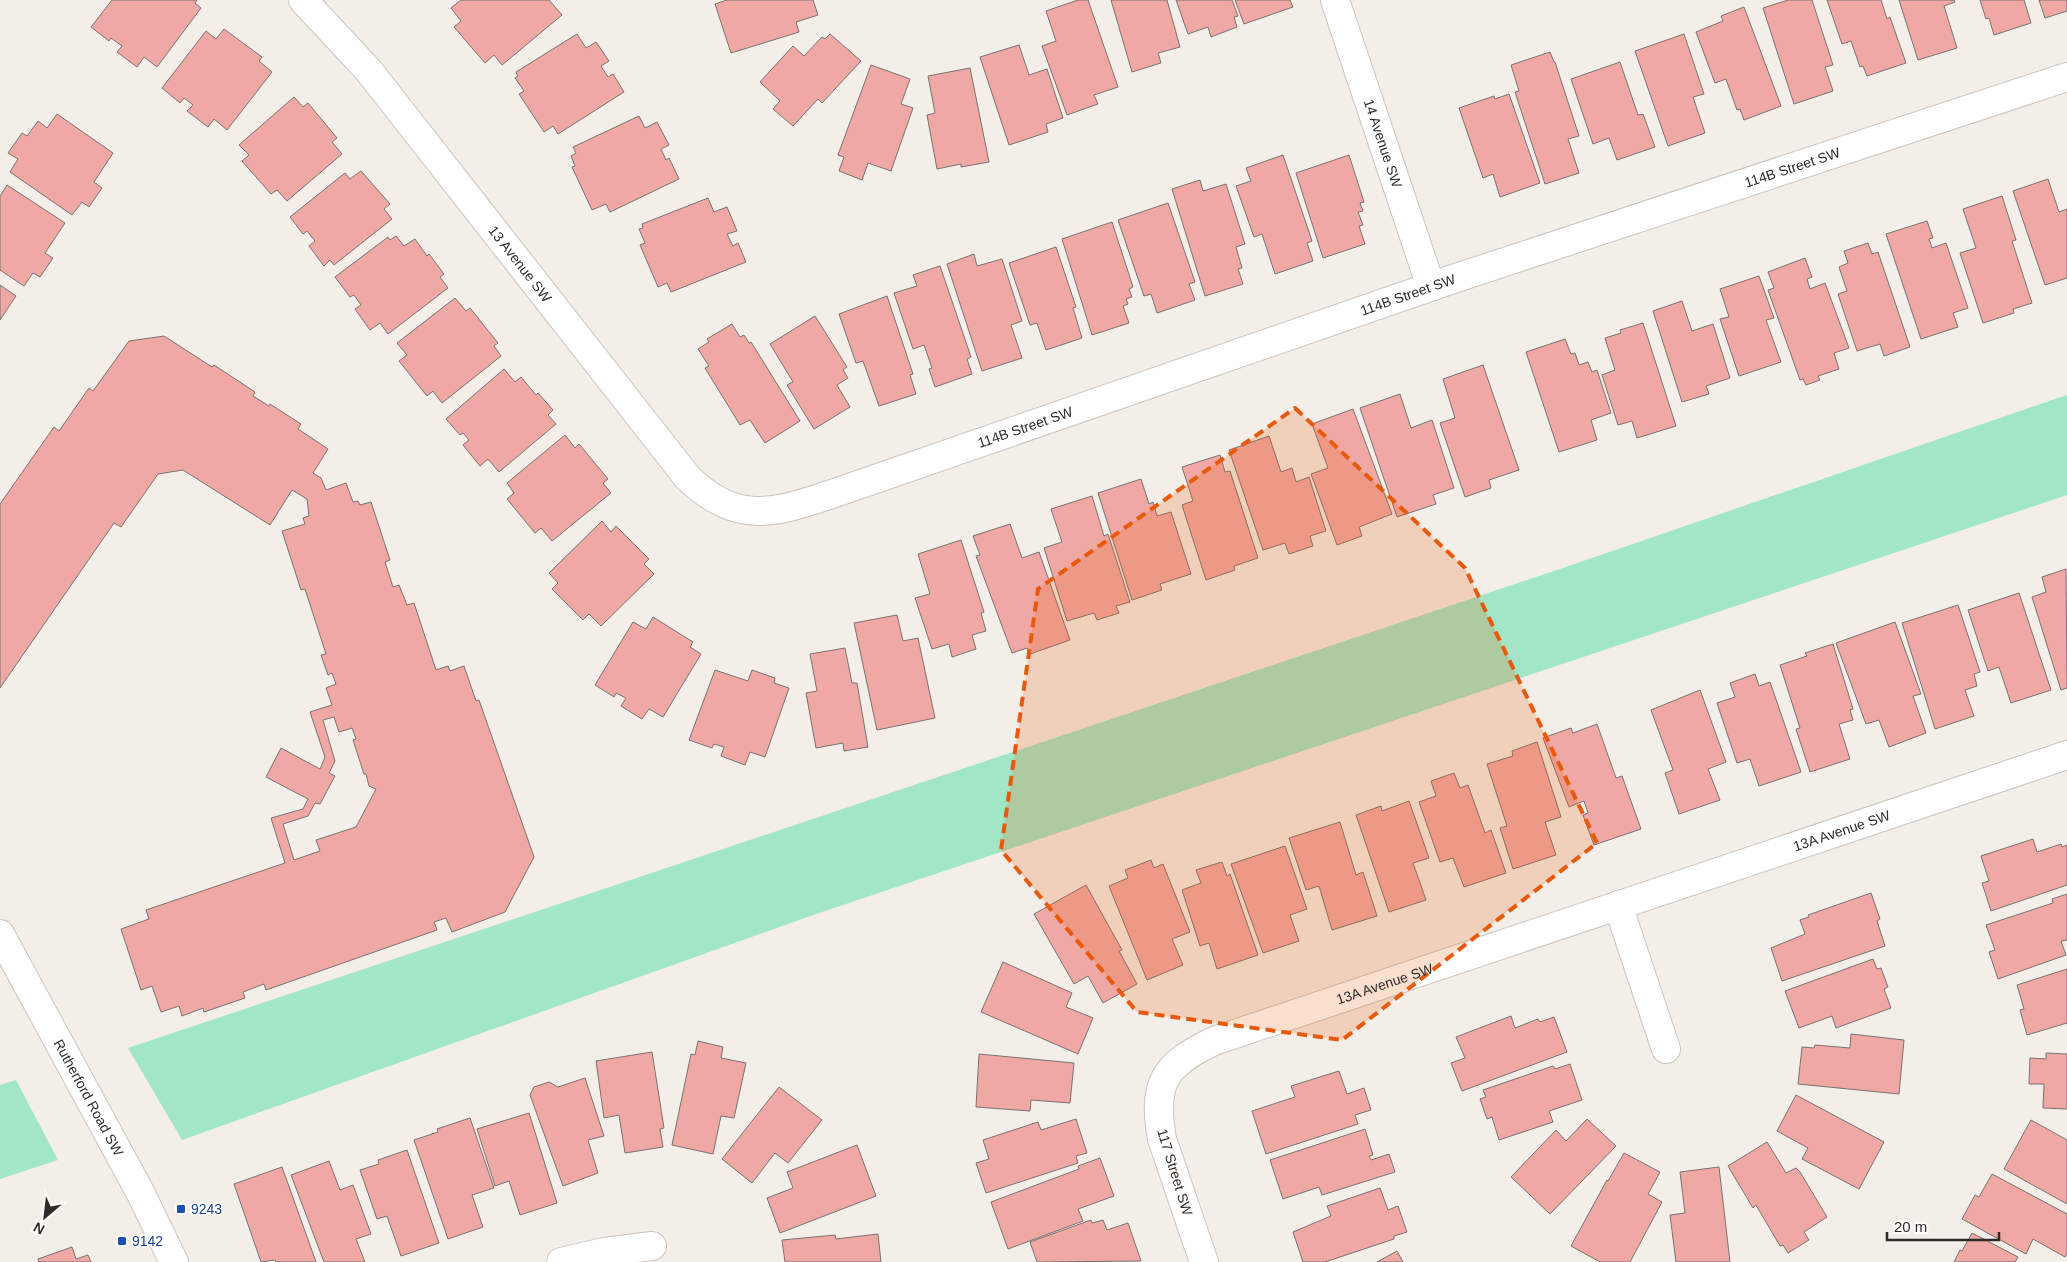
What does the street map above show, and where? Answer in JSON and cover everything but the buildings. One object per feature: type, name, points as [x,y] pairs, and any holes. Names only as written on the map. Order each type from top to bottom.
[{"type":"street","name":"13 Avenue SW","points":[[303,0],[369,71],[688,478],[711,497],[750,512]]},
{"type":"street","name":"14 Avenue SW","points":[[1335,0],[1432,287]]},
{"type":"street","name":"114B Street SW","points":[[750,512],[778,510],[829,495],[1432,287],[2067,77]]},
{"type":"street","name":"13A Avenue SW","points":[[1163,1080],[1178,1062],[1193,1051],[1214,1041],[2067,755]]},
{"type":"street","points":[[1618,905],[1666,1049]]},
{"type":"street","name":"Rutherford Road SW","points":[[0,934],[135,1184],[174,1262]]},
{"type":"street","name":"117 Street SW","points":[[1163,1080],[1158,1101],[1162,1139],[1204,1262]]},
{"type":"street","points":[[561,1262],[597,1253],[652,1246]]},
{"type":"highlighted area","points":[[1295,408],[1465,568],[1597,843],[1342,1040],[1137,1012],[1001,850],[1038,589]]},
{"type":"green space","points":[[2067,395],[2067,495],[816,914],[182,1140],[128,1048],[1557,570]]},
{"type":"green space","points":[[16,1080],[58,1160],[0,1179],[0,1085]]},
{"type":"place","name":"9243","points":[[181,1209]]},
{"type":"place","name":"9142","points":[[122,1241]]}]
